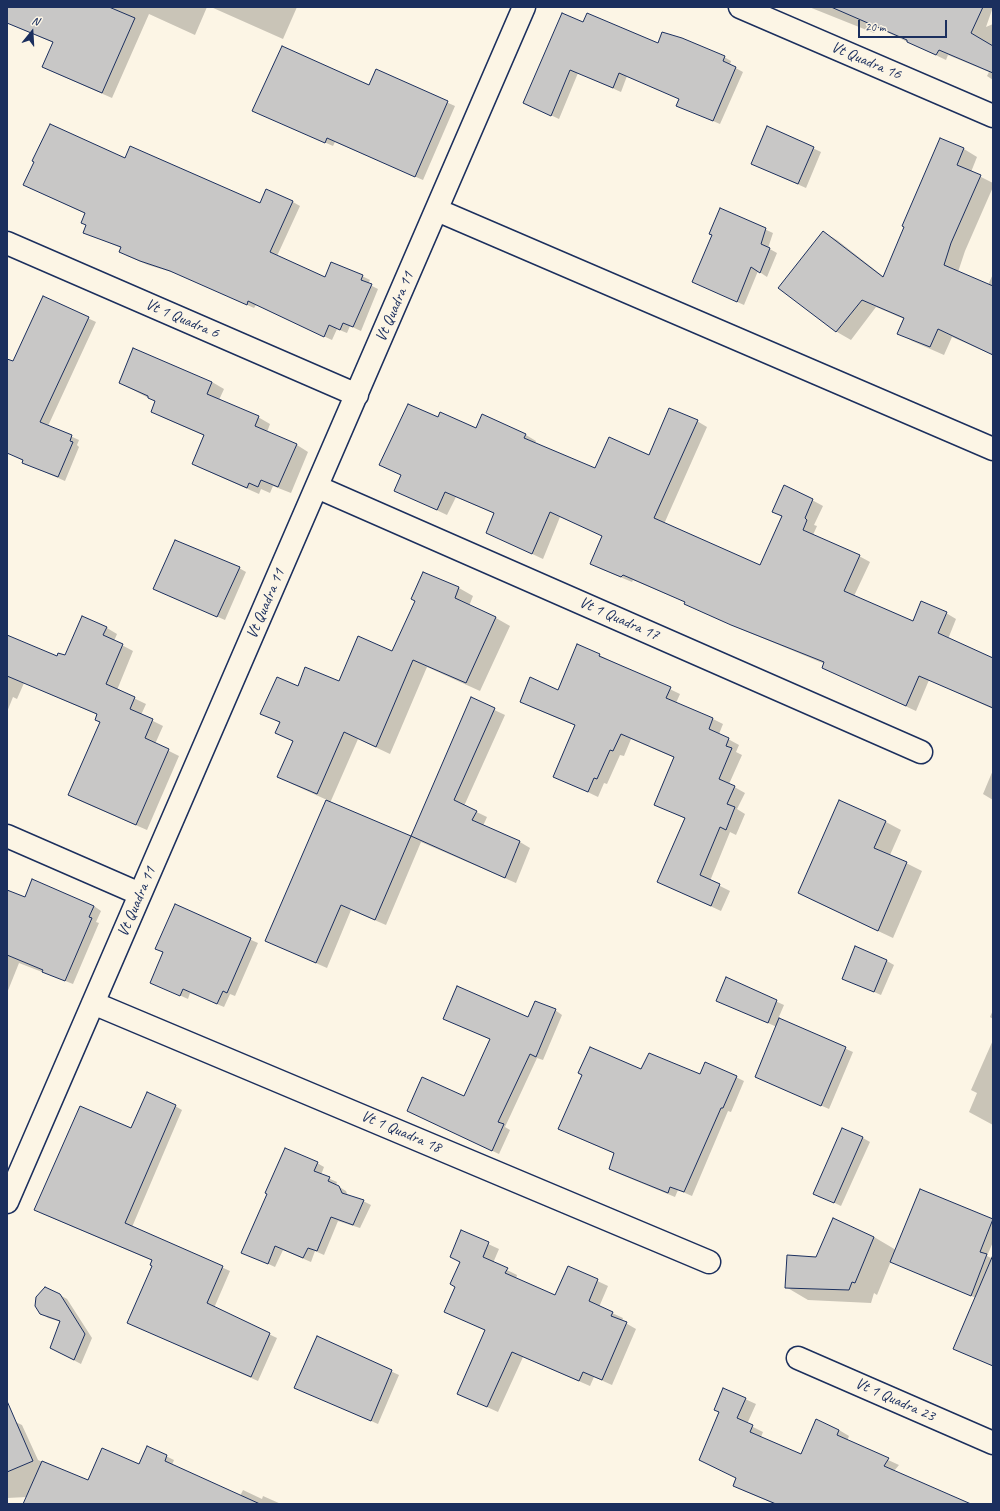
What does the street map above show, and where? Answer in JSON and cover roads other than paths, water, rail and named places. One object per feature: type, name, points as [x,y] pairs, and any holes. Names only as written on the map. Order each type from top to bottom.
[{"type":"street","name":"Vt Quadra 16","points":[[740,7],[993,116]]},
{"type":"street","name":"Vt Quadra 11","points":[[7,1202],[437,210],[519,9]]},
{"type":"street","points":[[437,210],[993,449]]},
{"type":"street","name":"Vt 1 Quadra 6","points":[[7,243],[357,395]]},
{"type":"street","name":"Vt 1 Quadra 17","points":[[317,487],[921,752]]},
{"type":"street","points":[[7,836],[140,894]]},
{"type":"street","name":"Vt 1 Quadra 18","points":[[93,1003],[709,1262]]},
{"type":"street","name":"Vt 1 Quadra 23","points":[[798,1358],[993,1443]]}]
